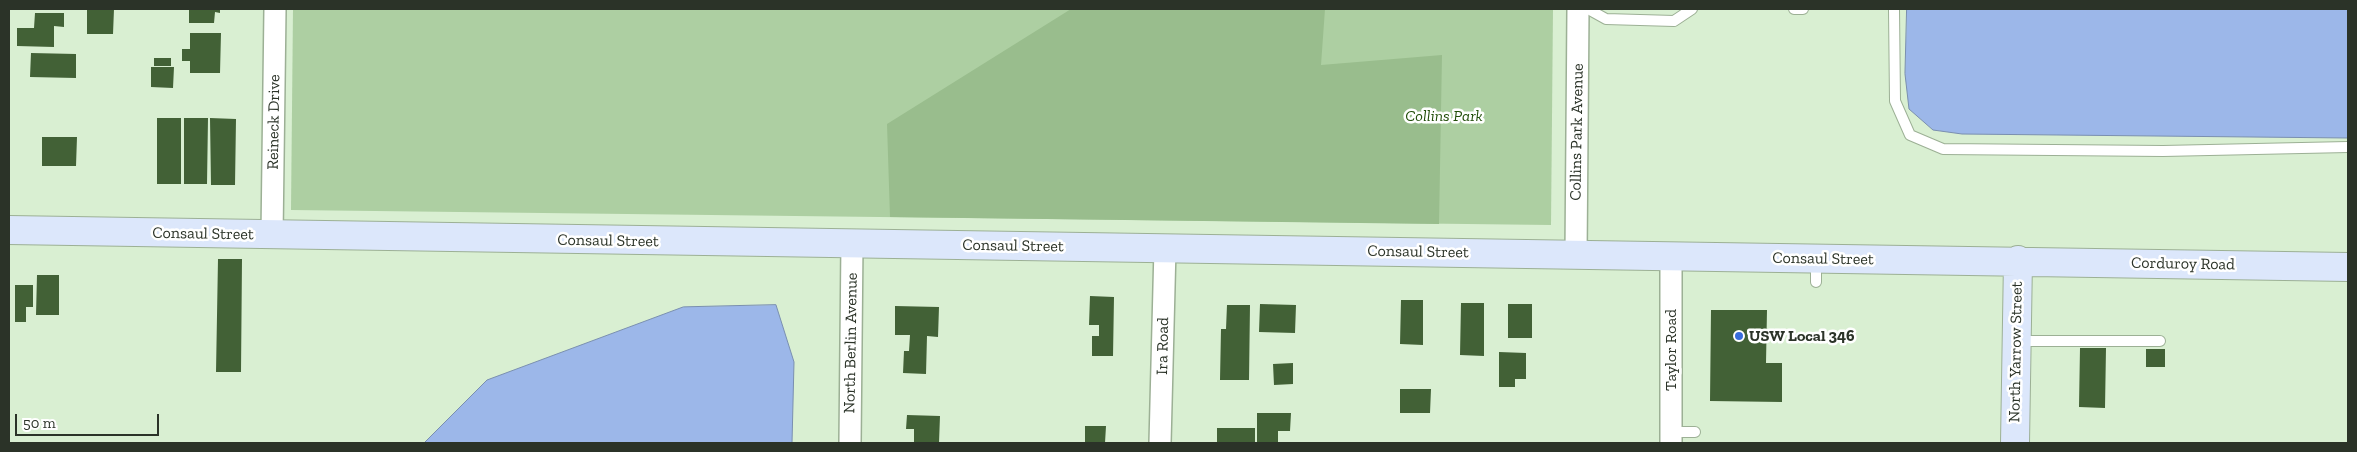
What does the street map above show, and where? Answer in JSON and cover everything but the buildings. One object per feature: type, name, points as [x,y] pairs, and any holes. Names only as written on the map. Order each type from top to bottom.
[{"type":"street","name":"Reineck Drive","points":[[272,235],[275,9]]},
{"type":"street","name":"Collins Park Avenue","points":[[1576,255],[1578,9]]},
{"type":"street","name":"Consaul Street","points":[[9,230],[1671,256],[1816,270],[2018,260]]},
{"type":"street","name":"North Berlin Avenue","points":[[850,443],[852,243]]},
{"type":"street","name":"Ira Road","points":[[1160,443],[1165,248]]},
{"type":"street","name":"Taylor Road","points":[[1671,256],[1671,438]]},
{"type":"street","name":"Corduroy Road","points":[[2018,260],[2348,267]]},
{"type":"street","name":"North Yarrow Street","points":[[2015,443],[2018,260]]},
{"type":"lane","points":[[1588,9],[1606,19],[1672,21],[1692,9]]},
{"type":"lane","points":[[1794,9],[1803,9]]},
{"type":"lane","points":[[1894,9],[1894,101],[1910,136],[1943,149],[2163,151],[2348,147]]},
{"type":"lane","points":[[2016,341],[2160,341]]},
{"type":"lane","points":[[1671,438],[1695,432]]},
{"type":"green space","name":"Collins Park","points":[[293,9],[1553,9],[1551,225],[291,210]]},
{"type":"green space","points":[[1071,9],[1325,9],[1321,65],[1442,55],[1439,224],[890,217],[887,124]]},
{"type":"water","points":[[1907,9],[2348,9],[2348,138],[1962,134],[1933,130],[1909,109],[1905,74]]},
{"type":"water","points":[[776,305],[794,362],[792,443],[424,443],[487,380],[683,307]]},
{"type":"place","name":"USW Local 346","points":[[1739,336]]}]
